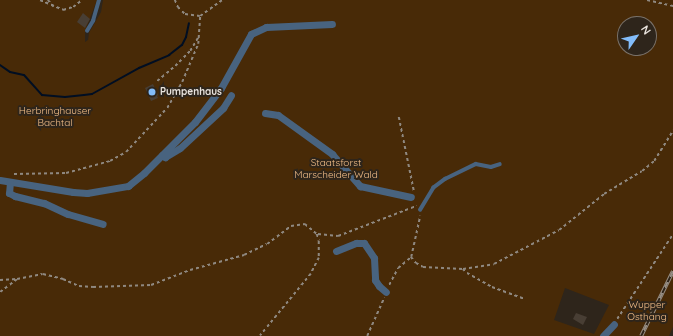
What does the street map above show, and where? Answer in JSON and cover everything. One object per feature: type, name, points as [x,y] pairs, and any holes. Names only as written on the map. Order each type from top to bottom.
[{"type":"street","points":[[0,180],[11,178],[73,192],[87,193],[128,186],[195,122],[221,88],[251,34],[266,27],[332,24]]},
{"type":"street","points":[[162,155],[165,157],[170,155],[185,144],[223,108],[231,95]]},
{"type":"street","points":[[265,113],[278,115],[332,154],[360,186],[414,197]]},
{"type":"street","points":[[11,178],[9,192],[15,196],[103,224]]},
{"type":"street","points":[[336,251],[356,243],[364,243],[374,258],[375,280],[386,292]]},
{"type":"street","points":[[604,336],[614,324]]},
{"type":"lane","points":[[87,30],[93,21],[99,0]]},
{"type":"lane","points":[[420,210],[433,188],[445,179],[476,164],[491,167],[500,164]]},
{"type":"path","points":[[40,0],[57,9],[70,9],[82,0]]},
{"type":"path","points":[[48,0],[57,9]]},
{"type":"path","points":[[175,0],[178,7],[185,14],[200,16],[222,0]]},
{"type":"path","points":[[647,0],[673,6]]},
{"type":"path","points":[[11,178],[66,173],[110,161],[126,152],[167,108],[192,61],[200,34],[200,16]]},
{"type":"path","points":[[156,81],[175,66],[190,50],[200,34]]},
{"type":"path","points":[[0,280],[17,279],[43,274],[86,287],[142,287],[257,249],[291,226],[305,224],[317,234],[338,236],[385,220],[414,206],[418,207],[414,197],[398,118]]},
{"type":"path","points":[[420,210],[420,221],[411,257],[416,263],[423,267],[462,269],[494,264],[559,230],[604,194],[642,171],[654,161],[673,131]]},
{"type":"path","points":[[260,336],[316,266],[320,250],[317,234]]},
{"type":"path","points":[[614,324],[673,234]]},
{"type":"path","points":[[462,269],[492,287],[525,299]]},
{"type":"path","points":[[0,292],[17,279]]},
{"type":"green space","name":"Staatsforst Marscheider Wald","points":[[0,0],[97,0],[85,31],[85,42],[88,40],[89,33],[101,12],[103,0],[673,0],[673,327],[669,336],[0,336]],"holes":[[[565,288],[609,305],[594,334],[554,320]]]},
{"type":"building","points":[[83,13],[90,19],[85,28],[77,22]]},
{"type":"building","name":"Pumpenhaus","points":[[153,84],[158,98],[151,101],[145,88]]},
{"type":"building","points":[[576,313],[587,317],[583,325],[573,319]]},
{"type":"waterway","points":[[0,65],[10,72],[24,75],[42,95],[65,97],[92,94],[139,68],[169,55],[182,45],[186,37],[189,23]]},
{"type":"railway","points":[[641,336],[673,271]]},
{"type":"place","name":"Pumpenhaus","points":[[152,92]]},
{"type":"park label","name":"Herbringhauser Bachtal","points":[[55,116]]},
{"type":"park label","name":"Wupper Osthang","points":[[647,310]]}]
